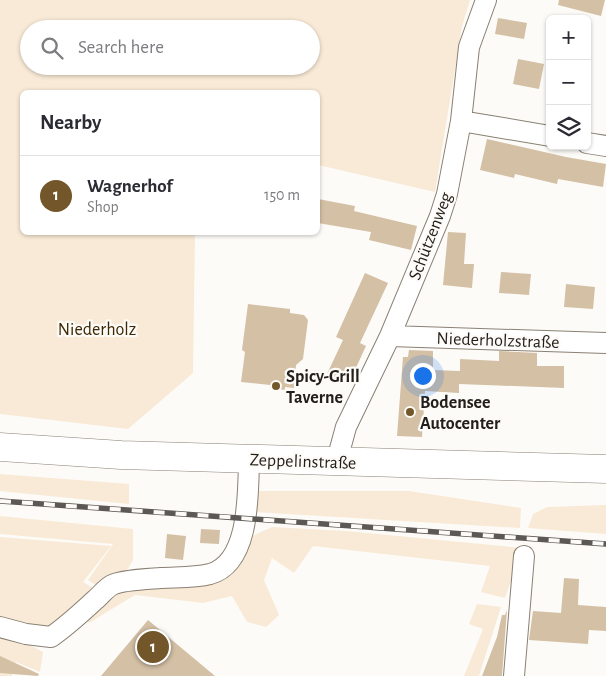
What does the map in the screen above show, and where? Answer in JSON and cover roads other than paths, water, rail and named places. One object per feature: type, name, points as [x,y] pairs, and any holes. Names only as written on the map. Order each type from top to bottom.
[{"type":"main road","name":"Zeppelinstraße","points":[[0,447],[121,455],[249,460],[606,469]]},
{"type":"street","name":"Schützenweg","points":[[340,462],[340,449],[346,426],[390,336],[440,216],[447,194],[461,121],[468,47],[486,0]]},
{"type":"street","points":[[461,121],[546,135]]},
{"type":"street","points":[[591,144],[606,146]]},
{"type":"street","name":"Niederholzstraße","points":[[390,336],[606,343]]},
{"type":"street","points":[[0,627],[26,634],[51,637],[112,585],[145,579],[211,574],[226,566],[239,546],[245,518],[249,460]]},
{"type":"street","points":[[514,676],[524,556]]},
{"type":"railway","points":[[0,501],[606,544]]},
{"type":"place","name":"Spicy-Grill Taverne","points":[[276,386]]},
{"type":"place","name":"Bodensee Autocenter","points":[[410,412]]},
{"type":"place","name":"Wagnerhof","points":[[153,647]]},
{"type":"park label","name":"Niederholz","points":[[97,329]]}]
